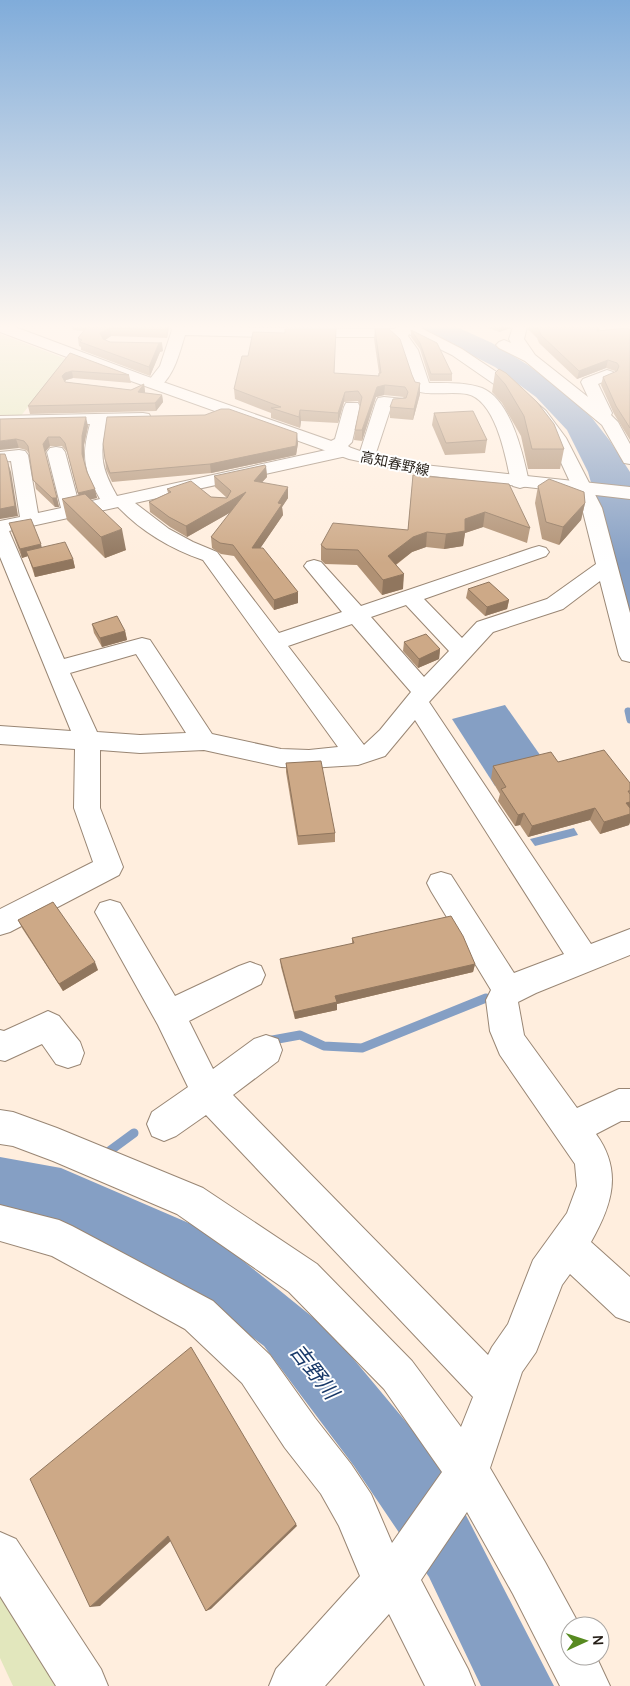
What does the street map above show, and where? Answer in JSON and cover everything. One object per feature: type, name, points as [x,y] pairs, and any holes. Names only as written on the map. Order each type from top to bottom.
[{"type":"street","name":"高知春野線","points":[[215,406],[367,458],[424,470],[630,494]]},
{"type":"street","points":[[0,527],[196,484],[338,449],[343,442],[352,406]]},
{"type":"street","points":[[367,458],[383,406]]},
{"type":"street","points":[[492,406],[508,434],[520,482]]},
{"type":"street","points":[[531,406],[560,442],[573,465],[592,508],[630,655]]},
{"type":"street","points":[[589,406],[609,422],[630,421]]},
{"type":"street","points":[[601,406],[630,459]]},
{"type":"street","points":[[197,417],[206,417],[225,409]]},
{"type":"street","points":[[0,421],[158,418]]},
{"type":"street","points":[[100,419],[91,451],[94,472],[117,502],[129,508],[173,541],[210,556],[358,756]]},
{"type":"street","points":[[56,452],[71,511]]},
{"type":"street","points":[[0,457],[19,455],[30,520]]},
{"type":"street","points":[[196,484],[215,498]]},
{"type":"street","points":[[0,533],[88,740],[87,808],[110,867],[0,923]]},
{"type":"street","points":[[274,642],[539,552]]},
{"type":"street","points":[[314,566],[420,697],[585,961]]},
{"type":"street","points":[[0,735],[140,744],[204,741],[281,758],[358,756],[376,750],[420,697],[485,626],[555,604],[607,566]]},
{"type":"street","points":[[410,596],[462,651]]},
{"type":"street","points":[[57,669],[142,645],[204,741]]},
{"type":"street","points":[[441,883],[508,991]]},
{"type":"street","points":[[110,912],[169,1015],[208,1093],[496,1392]]},
{"type":"street","points":[[293,1686],[394,1575],[463,1477],[506,1361],[522,1338],[547,1274],[580,1226],[594,1195],[594,1165],[571,1128],[511,1044],[506,1031],[502,1000],[508,991],[525,983],[630,942]]},
{"type":"street","points":[[169,1015],[250,975]]},
{"type":"street","points":[[0,1045],[5,1046],[48,1026],[68,1053]]},
{"type":"street","points":[[164,1124],[266,1050]]},
{"type":"street","points":[[571,1128],[619,1105],[630,1104]]},
{"type":"street","points":[[0,1127],[13,1129],[57,1145],[190,1201],[303,1278],[398,1375],[529,1578],[586,1686]]},
{"type":"street","points":[[0,1223],[60,1239],[199,1315],[256,1368],[300,1434],[336,1479],[394,1575],[451,1686]]},
{"type":"street","points":[[568,1246],[630,1303]]},
{"type":"street","points":[[0,1555],[84,1686]]},
{"type":"green space","points":[[0,406],[29,406],[20,417],[0,418]]},
{"type":"green space","points":[[0,1579],[74,1686],[13,1686],[0,1658]]},
{"type":"water","points":[[544,406],[578,406],[592,418],[610,441],[630,472],[630,620],[588,472],[567,430]]},
{"type":"water","points":[[505,705],[552,772],[495,786],[452,719]]},
{"type":"water","points":[[574,828],[578,835],[535,846],[530,839]]},
{"type":"water","name":"吉野川","points":[[0,1157],[61,1168],[205,1230],[331,1332],[437,1459],[554,1686],[481,1686],[429,1577],[354,1466],[264,1346],[195,1294],[0,1206]]},
{"type":"building","points":[[278,406],[340,406],[338,413],[300,410],[299,417],[271,408],[281,407]]},
{"type":"building","points":[[360,406],[370,406],[362,430],[355,430]]},
{"type":"building","points":[[390,406],[415,406],[414,409]]},
{"type":"building","points":[[518,406],[540,406],[554,424],[564,449],[532,449],[524,416]]},
{"type":"building","points":[[616,406],[630,406],[630,428]]},
{"type":"building","points":[[221,409],[229,409],[297,433],[296,446],[210,464],[110,473],[105,459],[103,444],[107,417],[205,415]]},
{"type":"building","points":[[473,411],[487,440],[446,443],[434,413]]},
{"type":"building","points":[[86,417],[82,436],[82,454],[87,472],[95,489],[78,493],[65,443],[60,437],[48,437],[43,444],[57,498],[52,498],[33,480],[28,446],[24,441],[16,439],[0,441],[0,419]]},
{"type":"building","points":[[0,454],[5,454],[8,463],[15,506],[0,509]]},
{"type":"building","points":[[265,465],[266,467],[254,481],[288,487],[278,503],[282,504],[252,548],[263,548],[298,592],[274,600],[233,545],[220,543],[211,537],[246,492],[186,526],[169,517],[149,502],[171,492],[167,489],[191,481],[211,497],[227,498],[231,491],[214,476]]},
{"type":"building","points":[[413,475],[509,484],[530,528],[485,512],[465,519],[465,531],[446,534],[427,532],[413,537],[388,556],[404,574],[383,580],[358,550],[326,549],[321,545],[333,523],[408,530]]},
{"type":"building","points":[[549,479],[584,492],[585,503],[563,527],[546,522],[538,486]]},
{"type":"building","points":[[85,494],[122,529],[101,537],[62,499]]},
{"type":"building","points":[[31,519],[41,544],[20,549],[9,523]]},
{"type":"building","points":[[65,542],[73,559],[33,568],[26,551]]},
{"type":"building","points":[[489,582],[509,600],[487,607],[468,589]]},
{"type":"building","points":[[117,616],[125,631],[100,638],[92,624]]},
{"type":"building","points":[[426,634],[440,649],[419,659],[404,642]]},
{"type":"building","points":[[604,750],[630,783],[630,791],[628,791],[630,802],[626,803],[630,808],[630,814],[604,822],[595,808],[532,826],[524,813],[518,815],[501,789],[506,787],[493,766],[551,752],[558,762]]},
{"type":"building","points":[[321,761],[335,833],[298,836],[286,763]]},
{"type":"building","points":[[53,902],[95,962],[59,984],[18,920]]},
{"type":"building","points":[[451,916],[463,936],[475,964],[335,996],[337,1002],[294,1012],[280,959],[354,943],[352,938]]},
{"type":"building","points":[[191,1347],[296,1524],[206,1611],[168,1536],[90,1607],[30,1479]]},
{"type":"waterway","points":[[628,711],[630,720]]},
{"type":"waterway","points":[[267,1041],[300,1035],[324,1046],[362,1048],[486,998]]},
{"type":"waterway","points":[[104,1155],[134,1133]]}]
